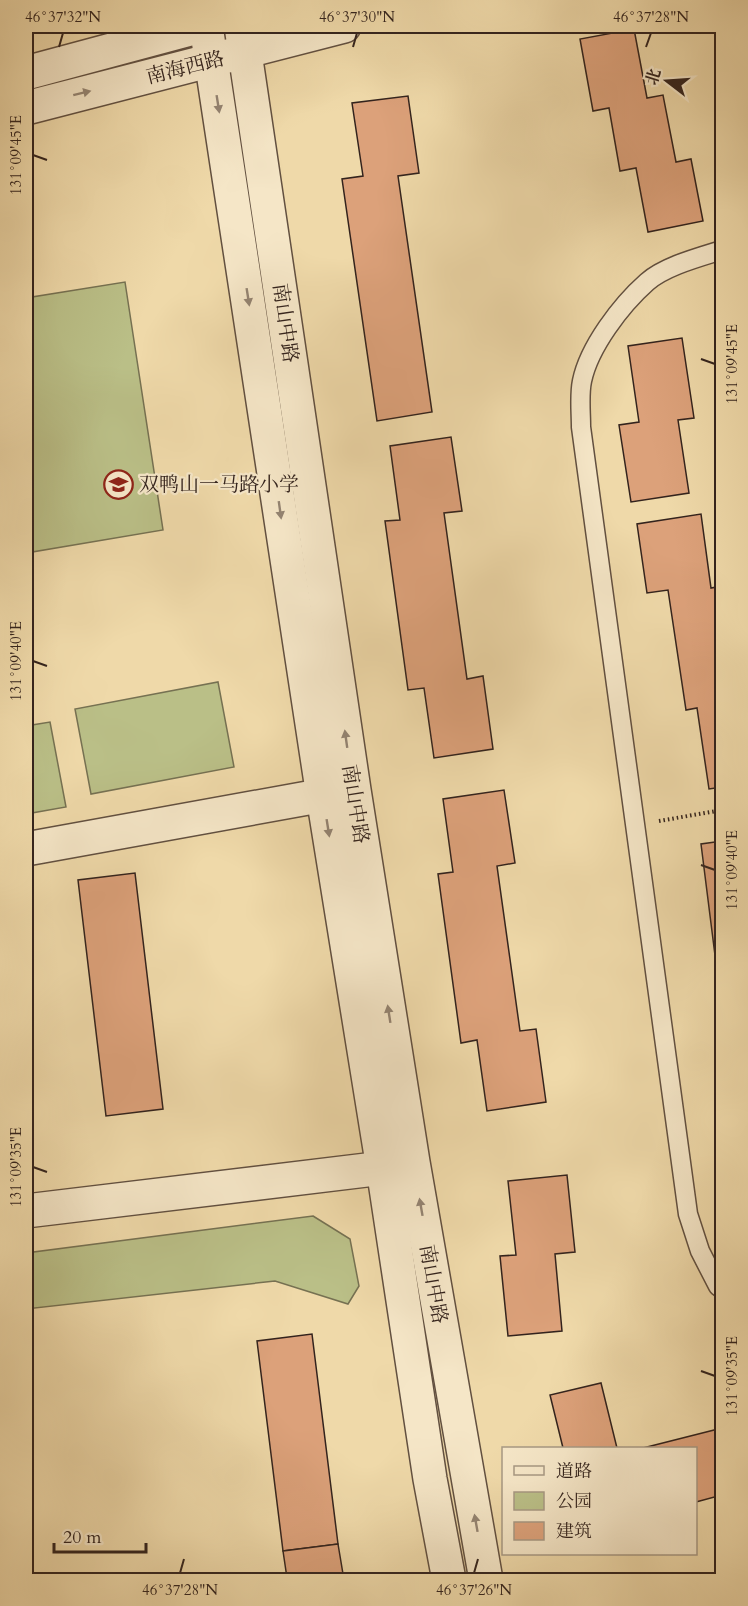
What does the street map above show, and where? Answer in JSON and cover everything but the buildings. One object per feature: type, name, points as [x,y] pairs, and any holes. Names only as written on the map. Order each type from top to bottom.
[{"type":"street","name":"南海西路","points":[[26,73],[201,26]]},
{"type":"street","name":"南山中路","points":[[206,26],[338,793],[398,1165],[486,1581]]},
{"type":"street","name":"南海西路","points":[[26,108],[212,61],[244,39],[344,26]]},
{"type":"street","name":"南山中路","points":[[244,39],[338,793]]},
{"type":"street","points":[[26,849],[338,793]]},
{"type":"street","name":"南山中路","points":[[398,1165],[430,1479],[449,1581]]},
{"type":"street","points":[[26,1211],[398,1165]]},
{"type":"lane","points":[[723,250],[685,261],[648,281],[615,318],[591,352],[582,382],[581,427],[688,1214],[700,1251],[718,1286],[723,1289]]},
{"type":"path","points":[[635,826],[723,810]]},
{"type":"green space","points":[[125,282],[163,530],[26,553],[26,298]]},
{"type":"green space","points":[[218,682],[234,767],[91,794],[75,709]]},
{"type":"green space","points":[[50,722],[66,807],[26,814],[26,726]]},
{"type":"green space","points":[[313,1216],[350,1239],[359,1286],[348,1304],[275,1281],[26,1309],[26,1253]]},
{"type":"place","name":"双鸭山一马路小学","points":[[118,484]]}]
